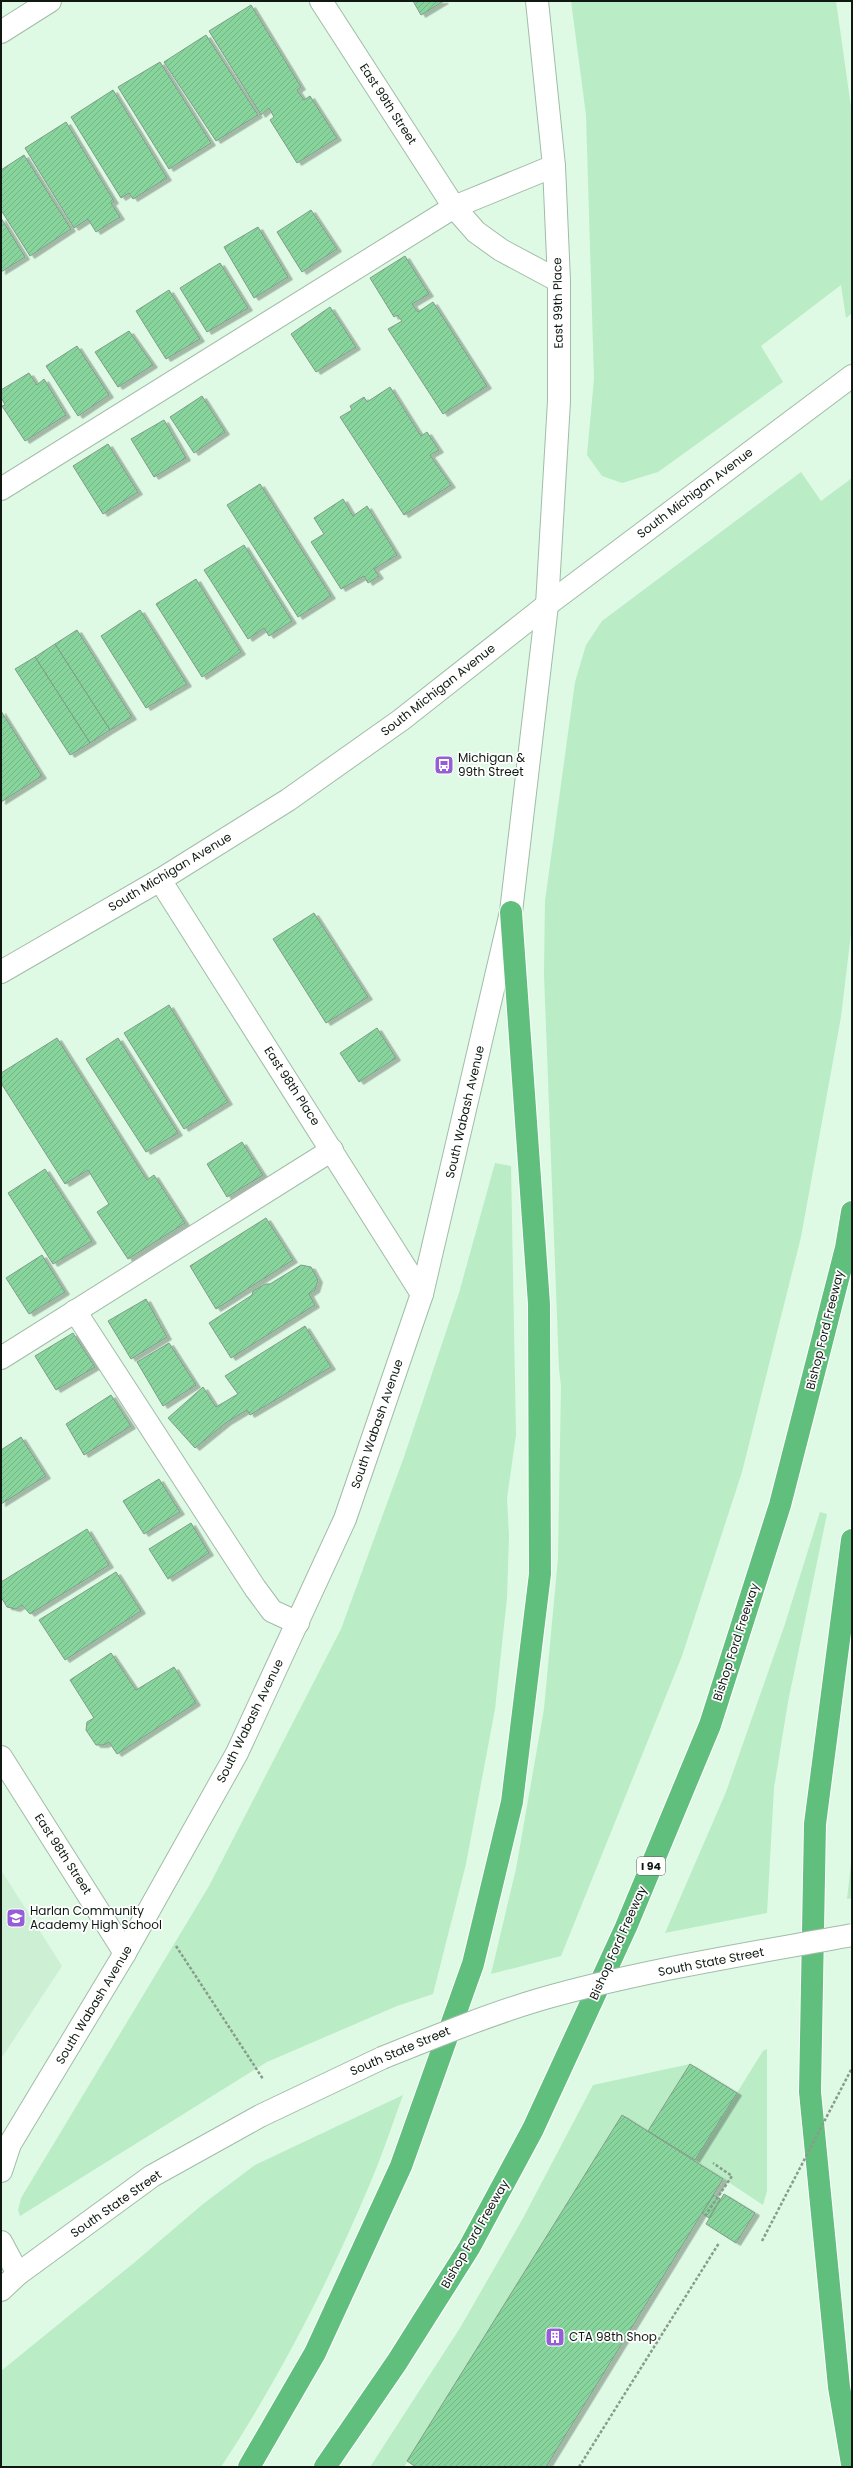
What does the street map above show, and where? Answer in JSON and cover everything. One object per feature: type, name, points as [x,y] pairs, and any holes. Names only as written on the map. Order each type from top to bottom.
[{"type":"highway","points":[[249,2467],[315,2353],[401,2166],[473,1964],[512,1802],[540,1566],[539,1304],[511,912]]},
{"type":"highway","name":"Bishop Ford Freeway","points":[[325,2467],[397,2362],[469,2248],[533,2129],[638,1898],[710,1725],[775,1521],[844,1256],[852,1212]]},
{"type":"highway","points":[[852,1540],[815,1824],[810,2092],[839,2387],[852,2464]]},
{"type":"street","points":[[1,32],[50,1]]},
{"type":"street","name":"East 99th Street","points":[[321,1],[454,207],[476,232],[501,250],[559,281]]},
{"type":"street","name":"East 99th Place","points":[[537,1],[554,166],[559,281],[559,400],[546,605]]},
{"type":"street","points":[[1,490],[454,207],[554,166]]},
{"type":"street","name":"South Michigan Avenue","points":[[1,972],[160,880],[288,800],[402,720],[546,605],[852,376]]},
{"type":"street","name":"South Wabash Avenue","points":[[1,2171],[10,2144],[125,1952],[237,1753],[345,1519],[422,1294],[511,912],[546,605]]},
{"type":"street","name":"East 98th Place","points":[[160,880],[422,1294]]},
{"type":"street","points":[[1,1358],[332,1150]]},
{"type":"street","points":[[75,1311],[254,1588],[272,1611],[298,1623]]},
{"type":"street","name":"East 98th Street","points":[[1,1757],[125,1952]]},
{"type":"street","name":"South State Street","points":[[1,2290],[18,2274],[152,2176],[260,2116],[382,2058],[476,2020],[539,2000],[720,1959],[852,1935]]},
{"type":"street","points":[[1,2242],[18,2274]]},
{"type":"path","points":[[176,1946],[264,2080]]},
{"type":"path","points":[[762,2241],[852,2068]]},
{"type":"path","points":[[706,2216],[732,2176],[713,2163]]},
{"type":"path","points":[[579,2467],[719,2243]]},
{"type":"shaded area","points":[[571,1],[836,1],[852,114],[852,313],[846,318],[841,285],[761,346],[783,382],[658,472],[622,483],[602,476],[587,455],[594,379],[586,115]]},
{"type":"shaded area","points":[[801,472],[821,501],[852,478],[852,925],[841,1017],[801,1237],[742,1472],[682,1656],[561,1956],[491,1974],[516,1869],[544,1709],[558,1558],[561,1386],[559,1369],[544,974],[545,901],[575,682],[586,645],[602,621]]},
{"type":"shaded area","points":[[495,1163],[511,1166],[516,1435],[507,1498],[509,1536],[507,1598],[495,1709],[466,1864],[433,1994],[397,2006],[267,2062],[20,2216],[18,2210],[21,2198],[209,1886],[341,1629],[404,1457],[459,1293]]},
{"type":"shaded area","points":[[820,1512],[827,1514],[788,1702],[774,1788],[767,1913],[665,1933],[726,1792],[785,1624]]},
{"type":"shaded area","points":[[852,1855],[852,1898],[847,1899]]},
{"type":"shaded area","name":"Harlan Community Academy High School","points":[[1,1870],[62,1966],[1,2059]]},
{"type":"shaded area","points":[[767,2049],[767,2191],[763,2205],[695,2160],[763,2051]]},
{"type":"shaded area","points":[[690,2064],[648,2131],[622,2115],[404,2467],[370,2467],[460,2328],[522,2220],[593,2085]]},
{"type":"shaded area","points":[[403,2095],[374,2175],[337,2258],[283,2365],[221,2467],[1,2467],[1,2371],[135,2262],[203,2204],[255,2165]]},
{"type":"building","points":[[413,1],[444,1],[421,15]]},
{"type":"building","points":[[251,5],[301,87],[297,90],[304,100],[310,96],[337,138],[297,163],[270,120],[274,117],[269,108],[261,115],[209,31]]},
{"type":"building","points":[[206,35],[258,115],[216,141],[164,62]]},
{"type":"building","points":[[160,62],[211,143],[169,169],[118,87]]},
{"type":"building","points":[[113,90],[167,178],[133,199],[129,193],[121,198],[71,117]]},
{"type":"building","points":[[66,122],[114,201],[111,203],[120,217],[96,232],[88,219],[74,228],[25,148]]},
{"type":"building","points":[[24,155],[71,229],[30,256],[1,210],[1,170]]},
{"type":"building","points":[[311,210],[337,249],[302,272],[277,232]]},
{"type":"building","points":[[1,218],[25,257],[1,272]]},
{"type":"building","points":[[258,227],[288,277],[254,298],[224,247]]},
{"type":"building","points":[[405,256],[429,294],[412,304],[418,312],[433,302],[487,386],[443,414],[388,329],[402,321],[397,315],[394,317],[370,278]]},
{"type":"building","points":[[220,263],[248,308],[207,332],[180,288]]},
{"type":"building","points":[[169,290],[200,339],[166,359],[136,311]]},
{"type":"building","points":[[330,307],[356,347],[316,372],[291,334]]},
{"type":"building","points":[[129,331],[153,365],[118,387],[95,352]]},
{"type":"building","points":[[77,346],[109,395],[78,416],[46,366]]},
{"type":"building","points":[[29,373],[37,385],[44,379],[66,415],[25,441],[2,406],[5,405],[1,397],[1,390]]},
{"type":"building","points":[[390,387],[421,436],[427,432],[439,450],[430,455],[451,485],[404,515],[340,417],[352,410],[350,406],[364,397],[367,402]]},
{"type":"building","points":[[202,396],[225,432],[194,453],[170,417]]},
{"type":"building","points":[[164,420],[186,458],[154,477],[131,439]]},
{"type":"building","points":[[108,444],[138,492],[103,514],[73,466]]},
{"type":"building","points":[[260,484],[331,596],[298,617],[227,505]]},
{"type":"building","points":[[343,499],[353,516],[367,506],[397,555],[374,569],[379,576],[368,583],[364,576],[341,589],[311,542],[324,534],[314,518]]},
{"type":"building","points":[[244,545],[292,621],[269,636],[264,628],[248,639],[204,570]]},
{"type":"building","points":[[196,579],[241,652],[202,677],[156,604]]},
{"type":"building","points":[[140,610],[187,684],[146,708],[101,636]]},
{"type":"building","points":[[77,630],[132,717],[110,730],[55,644]]},
{"type":"building","points":[[55,644],[110,730],[90,743],[35,657]]},
{"type":"building","points":[[35,657],[90,743],[70,755],[15,669]]},
{"type":"building","points":[[1,711],[42,776],[1,802]]},
{"type":"building","points":[[314,913],[368,997],[326,1023],[273,939]]},
{"type":"building","points":[[169,1005],[228,1102],[184,1129],[124,1033]]},
{"type":"building","points":[[377,1028],[396,1058],[359,1082],[340,1053]]},
{"type":"building","points":[[57,1038],[147,1180],[154,1175],[185,1223],[128,1259],[97,1212],[109,1204],[88,1170],[65,1184],[1,1083],[1,1073]]},
{"type":"building","points":[[118,1038],[178,1133],[146,1152],[86,1059]]},
{"type":"building","points":[[242,1142],[263,1175],[227,1197],[207,1164]]},
{"type":"building","points":[[45,1169],[92,1241],[53,1264],[8,1193]]},
{"type":"building","points":[[266,1218],[293,1260],[216,1309],[190,1266]]},
{"type":"building","points":[[42,1255],[65,1292],[29,1314],[6,1278]]},
{"type":"building","points":[[301,1265],[311,1267],[318,1280],[315,1290],[309,1294],[315,1305],[231,1358],[209,1323],[252,1295],[253,1291],[265,1284],[270,1284]]},
{"type":"building","points":[[146,1299],[167,1337],[131,1359],[108,1321]]},
{"type":"building","points":[[305,1326],[331,1367],[250,1415],[247,1410],[227,1422],[195,1448],[168,1418],[203,1387],[216,1407],[238,1394],[225,1376]]},
{"type":"building","points":[[73,1333],[95,1367],[56,1390],[35,1356]]},
{"type":"building","points":[[169,1343],[196,1385],[163,1406],[137,1362]]},
{"type":"building","points":[[111,1395],[131,1426],[84,1455],[66,1424]]},
{"type":"building","points":[[21,1437],[46,1476],[1,1504],[1,1450]]},
{"type":"building","points":[[159,1479],[180,1512],[144,1534],[123,1501]]},
{"type":"building","points":[[191,1523],[209,1553],[168,1579],[149,1549]]},
{"type":"building","points":[[87,1529],[109,1565],[30,1614],[22,1605],[16,1609],[7,1607],[1,1597],[1,1582]]},
{"type":"building","points":[[116,1572],[141,1611],[65,1660],[39,1620]]},
{"type":"building","points":[[111,1653],[136,1690],[174,1667],[196,1703],[117,1754],[109,1742],[104,1745],[96,1745],[86,1730],[87,1722],[94,1718],[70,1680]]},
{"type":"building","points":[[690,2064],[737,2093],[695,2160],[648,2131]]},
{"type":"building","name":"CTA 98th Shop","points":[[622,2115],[723,2179],[546,2467],[416,2467],[407,2461]]},
{"type":"building","points":[[724,2194],[755,2213],[736,2243],[706,2224]]},
{"type":"building","points":[[714,2195],[720,2199],[709,2218],[702,2213]]},
{"type":"place","name":"Michigan & 99th Street","points":[[444,765]]},
{"type":"place","name":"Harlan Community Academy High School","points":[[16,1918]]},
{"type":"place","name":"CTA 98th Shop","points":[[555,2337]]}]
